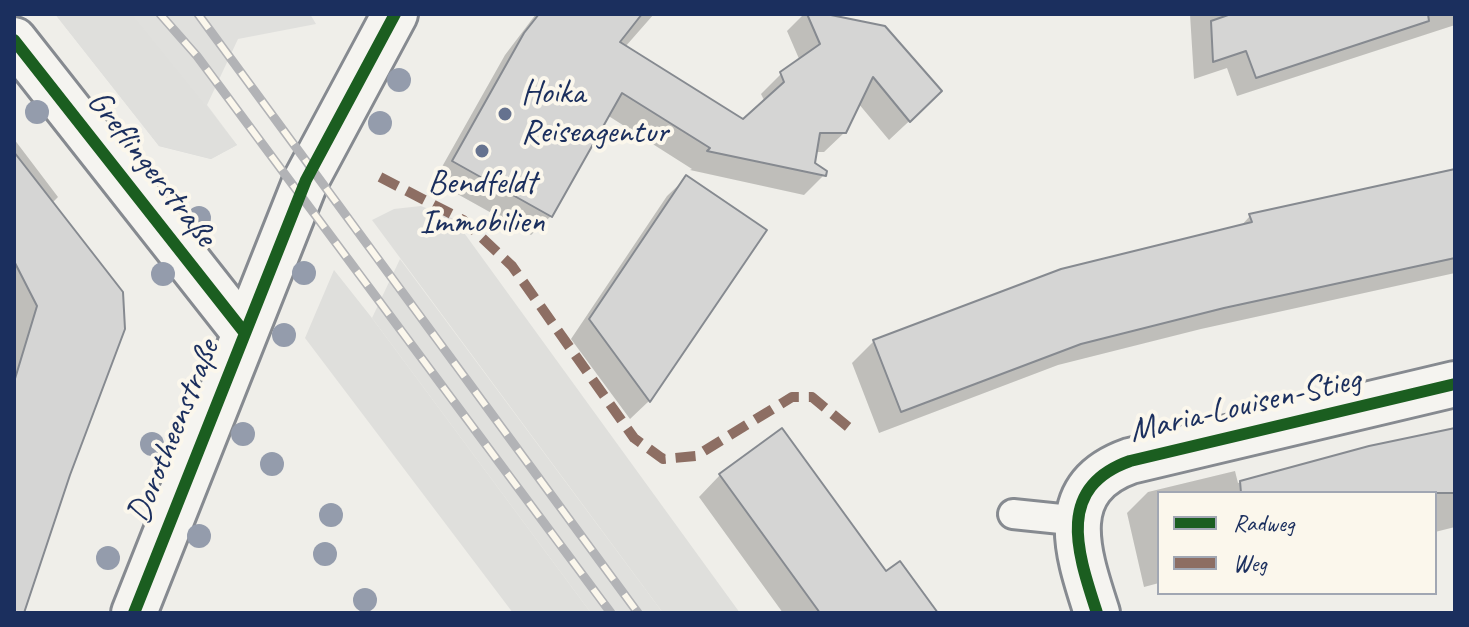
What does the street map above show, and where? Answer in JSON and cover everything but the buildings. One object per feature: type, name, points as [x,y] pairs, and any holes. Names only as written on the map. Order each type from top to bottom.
[{"type":"street","name":"Dorotheenstraße","points":[[134,613],[306,180],[395,14]]},
{"type":"street","name":"Greflingerstraße","points":[[14,40],[244,332]]},
{"type":"street","name":"Maria-Louisen-Stieg","points":[[1097,613],[1081,560],[1079,518],[1083,496],[1089,485],[1116,466],[1455,384]]},
{"type":"lane","points":[[1013,514],[1079,518]]},
{"type":"shaded area","points":[[55,14],[310,14],[316,24],[238,39],[207,105],[237,145],[211,159],[159,146]]},
{"type":"shaded area","points":[[55,14],[131,14],[237,145],[211,159],[159,146]]},
{"type":"shaded area","points":[[421,206],[454,219],[740,613],[663,613],[372,220],[394,209]]},
{"type":"shaded area","points":[[400,259],[663,613],[591,613],[372,318]]},
{"type":"shaded area","points":[[334,270],[591,613],[513,613],[305,338]]},
{"type":"railway","points":[[160,14],[197,56],[611,613]]},
{"type":"railway","points":[[198,14],[638,613]]},
{"type":"marked path","points":[[380,177],[463,220],[512,266],[634,438],[663,459],[696,456],[792,397],[812,397],[853,431]]},
{"type":"cycle path","points":[[134,613],[306,180],[395,14]]},
{"type":"cycle path","points":[[14,40],[244,332]]},
{"type":"cycle path","points":[[1097,613],[1083,568],[1078,525],[1081,505],[1090,488],[1106,473],[1130,461],[1455,384]]},
{"type":"place","name":"Hoika Reiseagentur","points":[[505,114]]},
{"type":"place","name":"Bendfeldt Immobilien","points":[[482,151]]}]
